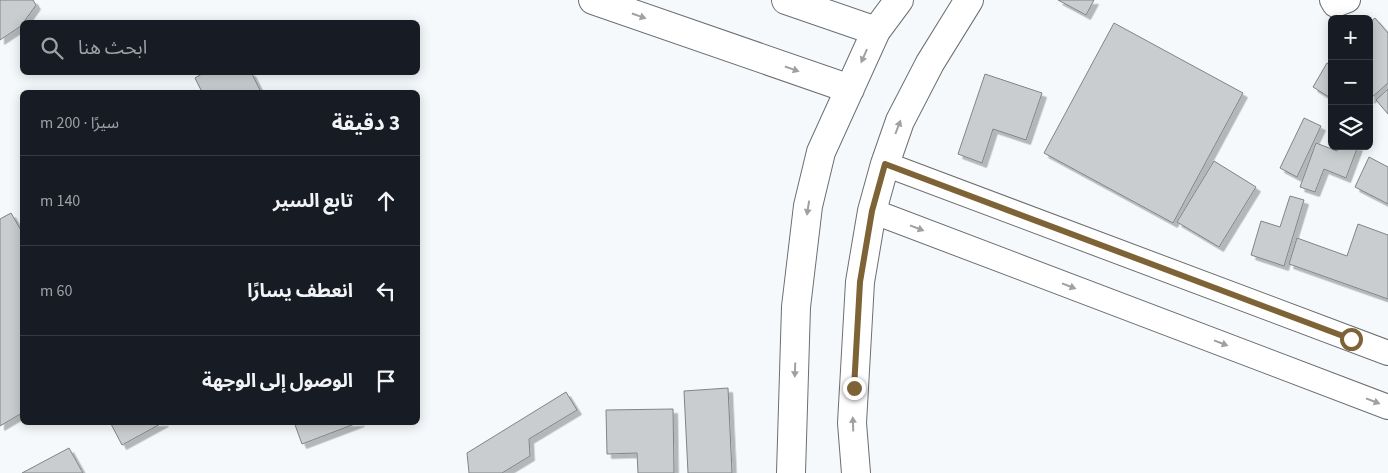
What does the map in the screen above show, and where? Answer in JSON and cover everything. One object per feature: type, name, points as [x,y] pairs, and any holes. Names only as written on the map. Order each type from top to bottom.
[{"type":"street","points":[[593,0],[850,89]]},
{"type":"street","points":[[786,0],[876,31]]},
{"type":"street","points":[[792,473],[796,307],[808,206],[821,152],[876,31],[899,0]]},
{"type":"street","points":[[856,473],[852,423],[859,291],[872,211],[885,164],[904,113],[930,63],[969,0]]},
{"type":"street","points":[[1332,0],[1335,4],[1348,0]]},
{"type":"street","points":[[885,164],[1388,353]]},
{"type":"street","points":[[872,211],[1388,407]]},
{"type":"building","points":[[0,0],[33,0],[36,5],[25,20],[20,20],[20,27],[0,40]]},
{"type":"building","points":[[1058,0],[1094,0],[1086,15]]},
{"type":"building","points":[[1375,18],[1388,33],[1388,83],[1373,96],[1373,60],[1373,20]]},
{"type":"building","points":[[1114,23],[1243,93],[1173,223],[1044,153]]},
{"type":"building","points":[[1327,63],[1328,63],[1328,96],[1313,87]]},
{"type":"building","points":[[985,74],[1042,93],[1026,140],[993,129],[982,163],[958,154]]},
{"type":"building","points":[[200,75],[252,75],[260,90],[201,90],[195,78]]},
{"type":"building","points":[[1388,89],[1388,114],[1376,100]]},
{"type":"building","points":[[1304,118],[1321,126],[1297,177],[1280,168]]},
{"type":"building","points":[[1316,143],[1328,148],[1328,150],[1356,150],[1346,178],[1324,169],[1315,192],[1300,187]]},
{"type":"building","points":[[1369,157],[1388,167],[1388,204],[1355,187]]},
{"type":"building","points":[[1214,161],[1256,187],[1219,247],[1177,222]]},
{"type":"building","points":[[1290,196],[1304,200],[1284,266],[1251,255],[1261,221],[1280,227]]},
{"type":"building","points":[[11,213],[20,229],[20,414],[0,426],[0,219]]},
{"type":"building","points":[[1358,224],[1388,235],[1388,299],[1289,264],[1297,238],[1347,256]]},
{"type":"building","points":[[728,388],[732,473],[688,473],[684,391]]},
{"type":"building","points":[[566,392],[577,410],[529,439],[530,456],[502,473],[469,473],[467,453]]},
{"type":"building","points":[[673,409],[674,473],[638,473],[637,453],[607,454],[606,410]]},
{"type":"building","points":[[112,425],[159,425],[122,445]]},
{"type":"building","points":[[295,425],[352,425],[302,444]]},
{"type":"building","points":[[69,448],[83,473],[22,473]]},
{"type":"route","points":[[854,388],[860,282],[872,211],[885,164],[1351,339]]}]
